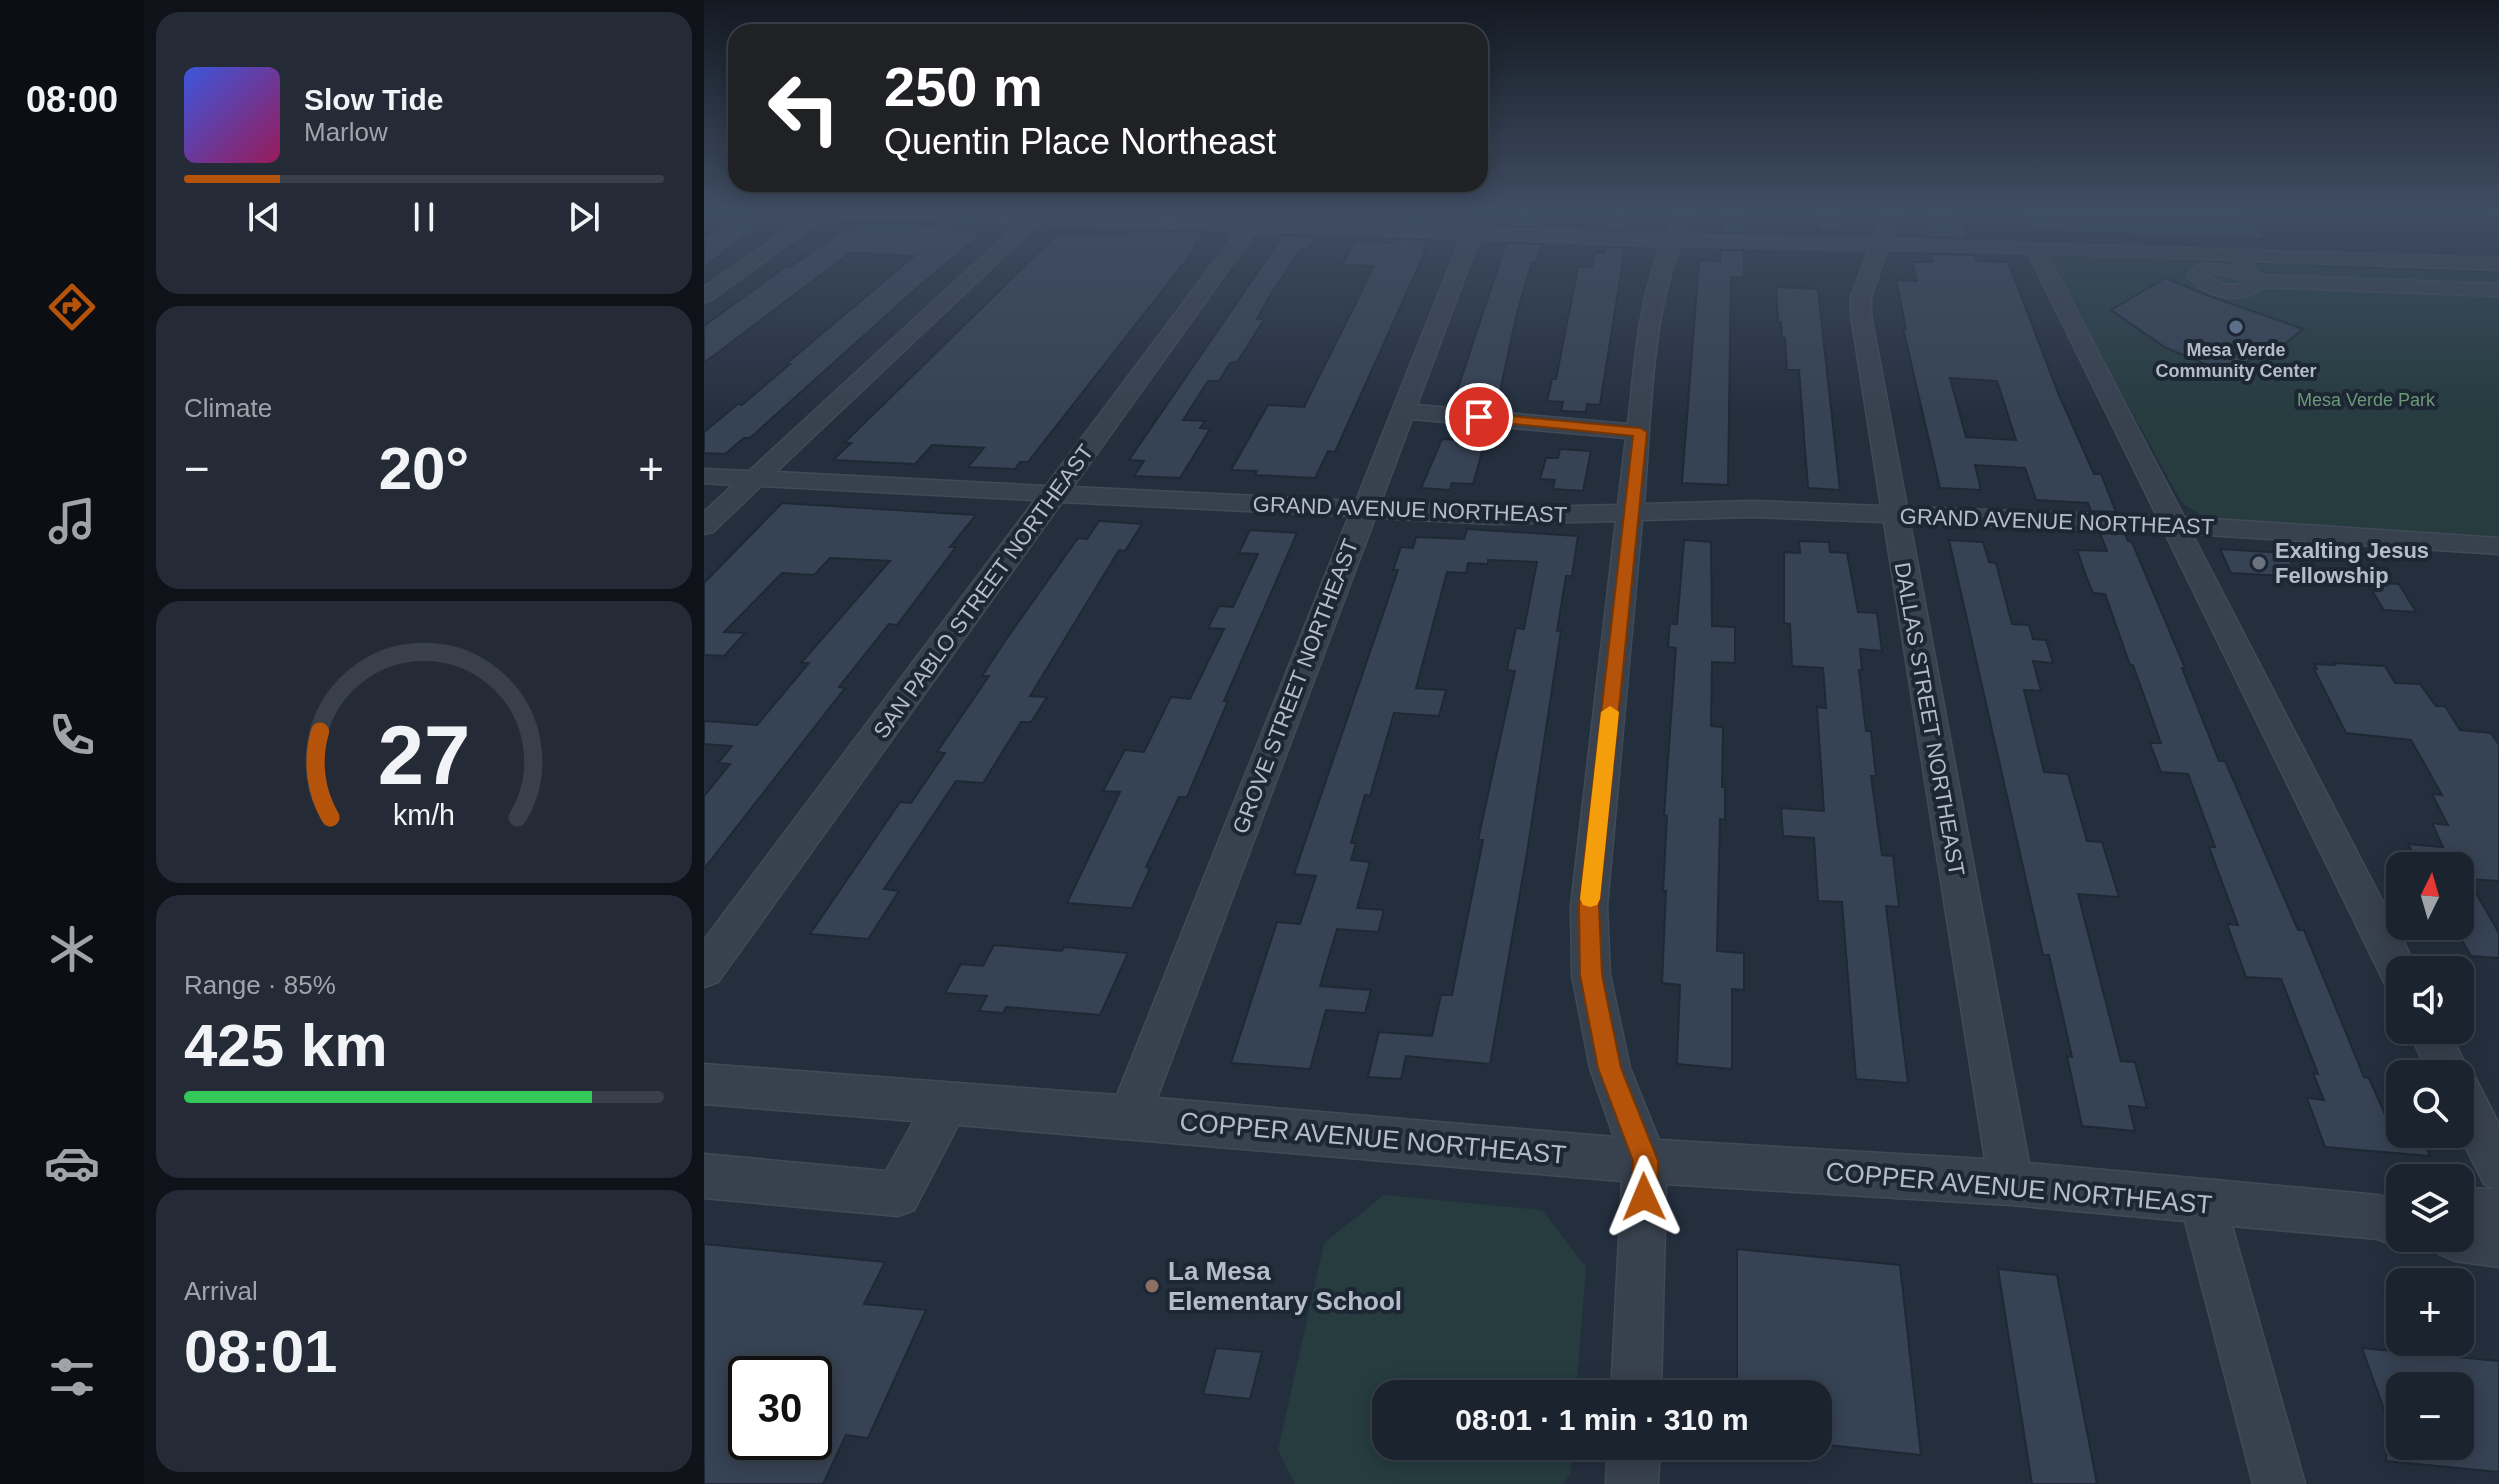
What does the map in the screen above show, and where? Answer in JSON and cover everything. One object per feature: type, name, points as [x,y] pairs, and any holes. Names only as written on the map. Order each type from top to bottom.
[{"type":"street","points":[[704,296],[726,280]]},
{"type":"street","points":[[704,526],[967,280]]},
{"type":"street","name":"SAN PABLO STREET NORTHEAST","points":[[704,970],[1211,280]]},
{"type":"street","name":"GROVE STREET NORTHEAST","points":[[1129,1117],[1454,280]]},
{"type":"street","points":[[1637,1380],[1645,1161],[1610,1068],[1591,975],[1589,920],[1651,314],[1658,280]]},
{"type":"street","name":"DALLAS STREET NORTHEAST","points":[[1867,280],[1861,297],[1861,315],[2011,1183]]},
{"type":"street","points":[[2051,280],[2391,956]]},
{"type":"street","points":[[2254,281],[2499,290]]},
{"type":"street","points":[[1404,411],[1640,432]]},
{"type":"street","name":"GRAND AVENUE NORTHEAST","points":[[704,476],[1496,516],[1752,509],[2174,525],[2499,546]]},
{"type":"street","name":"COPPER AVENUE NORTHEAST","points":[[704,1084],[1645,1161],[2011,1183],[2386,1217]]},
{"type":"street","points":[[704,1176],[898,1194],[947,1103]]},
{"type":"street","points":[[2474,1120],[2499,1169]]},
{"type":"street","points":[[2203,1203],[2279,1484]]},
{"type":"street","points":[[2474,1211],[2499,1212]]},
{"type":"street","points":[[2474,1241],[2499,1244]]},
{"type":"street","points":[[1632,1484],[1633,1460]]},
{"type":"green space","name":"Mesa Verde Park","points":[[2059,280],[2499,280],[2499,540],[2212,522],[2182,503]]},
{"type":"green space","points":[[1384,1195],[1542,1210],[1586,1267],[1577,1380],[1372,1380],[1372,1460],[1572,1460],[1570,1475],[1562,1484],[1295,1484],[1278,1450],[1324,1243]]},
{"type":"building","points":[[767,280],[814,280],[704,363],[704,326]]},
{"type":"building","points":[[885,280],[926,280],[750,438],[744,438],[725,454],[704,453],[704,432],[790,364],[786,364]]},
{"type":"building","points":[[1010,280],[1170,280],[1028,462],[1020,462],[1015,469],[968,467],[984,448],[932,445],[915,464],[833,460],[851,443],[844,443]]},
{"type":"building","points":[[1252,280],[1280,280],[1257,319],[1264,320],[1237,362],[1230,363],[1219,381],[1208,381],[1183,420],[1205,421],[1200,428],[1210,429],[1180,478],[1134,476],[1144,461],[1129,460]]},
{"type":"building","points":[[1367,280],[1412,280],[1335,452],[1328,451],[1315,478],[1255,475],[1257,471],[1231,470],[1268,405],[1304,407]]},
{"type":"building","points":[[1494,280],[1527,280],[1499,396],[1456,394]]},
{"type":"building","points":[[1575,280],[1620,280],[1600,405],[1587,404],[1586,412],[1561,411],[1563,402],[1547,401],[1552,379],[1556,379]]},
{"type":"building","points":[[1697,280],[1731,280],[1728,485],[1682,483]]},
{"type":"building","points":[[1896,280],[2015,280],[2059,395],[2094,474],[2101,474],[2116,512],[2091,511],[2088,503],[2036,500],[2025,468],[1975,465],[1981,490],[1940,488],[1903,328],[1906,329]],"holes":[[[1950,378],[1997,381],[2016,440],[1966,437]]]},
{"type":"building","name":"Mesa Verde Community Center","points":[[2161,280],[2171,280],[2303,329],[2282,346],[2269,346],[2230,374],[2166,348],[2111,310]]},
{"type":"building","points":[[1776,287],[1818,289],[1840,490],[1808,488],[1799,370],[1787,370],[1785,338],[1782,338],[1781,322],[1778,322]]},
{"type":"building","points":[[1442,439],[1485,441],[1473,484],[1452,483],[1450,490],[1421,488]]},
{"type":"building","points":[[1560,449],[1591,451],[1583,491],[1553,489],[1555,480],[1540,479],[1546,458],[1558,458]]},
{"type":"building","points":[[782,503],[976,515],[950,547],[956,547],[897,625],[889,624],[839,687],[845,688],[704,869],[704,796],[730,764],[718,763],[732,746],[704,744],[704,721],[757,725],[809,663],[801,663],[890,561],[830,558],[814,575],[782,573],[724,632],[745,633],[724,656],[704,655],[704,583]]},
{"type":"building","points":[[1099,521],[1142,524],[1125,551],[1119,550],[1030,696],[1047,697],[1031,722],[1021,722],[983,783],[956,781],[884,889],[899,891],[868,939],[810,934],[900,802],[911,803],[945,753],[937,752],[989,676],[982,676],[1007,638],[1078,538],[1087,539]]},
{"type":"building","points":[[1467,529],[1578,536],[1572,576],[1566,576],[1557,631],[1561,631],[1527,853],[1490,1064],[1406,1056],[1401,1079],[1368,1077],[1379,1032],[1432,1036],[1441,995],[1452,995],[1483,840],[1478,840],[1515,671],[1507,670],[1516,628],[1524,629],[1537,562],[1488,560],[1488,564],[1468,563],[1466,573],[1447,572],[1416,688],[1446,690],[1439,716],[1394,713],[1370,796],[1365,795],[1351,843],[1356,843],[1351,860],[1370,862],[1357,908],[1384,910],[1378,932],[1337,929],[1320,986],[1371,990],[1365,1013],[1326,1010],[1310,1069],[1231,1063],[1277,922],[1300,924],[1316,876],[1294,874],[1398,570],[1393,570],[1401,547],[1413,548],[1416,537],[1464,539]]},
{"type":"building","points":[[1250,530],[1297,533],[1224,701],[1228,701],[1187,797],[1179,797],[1146,867],[1150,868],[1132,908],[1067,903],[1120,792],[1103,791],[1125,750],[1144,752],[1171,697],[1190,699],[1224,629],[1208,628],[1219,606],[1233,607],[1258,554],[1239,553]]},
{"type":"building","points":[[2100,533],[2125,534],[2132,542],[2185,668],[2182,668],[2219,761],[2225,761],[2298,930],[2304,930],[2364,1077],[2369,1078],[2386,1117],[2386,1148],[2427,1148],[2430,1156],[2325,1147],[2307,1098],[2324,1100],[2313,1073],[2318,1074],[2281,979],[2246,977],[2227,924],[2238,925],[2209,847],[2215,847],[2188,774],[2161,772],[2150,743],[2161,743],[2133,665],[2130,665],[2105,594],[2093,593],[2077,550],[2107,551]]},
{"type":"building","points":[[1684,540],[1711,542],[1712,626],[1735,627],[1735,663],[1712,662],[1711,726],[1723,727],[1722,787],[1725,787],[1725,820],[1720,819],[1717,951],[1744,953],[1744,990],[1732,989],[1732,1069],[1677,1064],[1680,985],[1662,983],[1667,816],[1664,815],[1676,648],[1668,647],[1670,624],[1677,624]]},
{"type":"building","points":[[1949,540],[1983,542],[1989,562],[1996,563],[2012,624],[2029,625],[2033,639],[2046,640],[2053,663],[2033,661],[2041,691],[2024,690],[2044,772],[2068,774],[2087,841],[2102,842],[2119,897],[2078,894],[2121,1061],[2135,1062],[2147,1108],[2129,1106],[2135,1131],[2082,1126],[2067,1056],[2072,1057],[2049,955],[2043,955]]},
{"type":"building","points":[[1799,541],[1829,542],[1830,552],[1847,553],[1858,612],[1877,613],[1882,651],[1860,649],[1862,670],[1859,670],[1866,731],[1871,731],[1876,776],[1871,776],[1882,855],[1893,856],[1899,907],[1886,906],[1908,1083],[1856,1079],[1842,902],[1818,901],[1814,838],[1783,836],[1781,808],[1824,811],[1817,707],[1826,708],[1823,668],[1792,666],[1790,624],[1784,623],[1784,552],[1800,553]]},
{"type":"building","name":"Exalting Jesus Fellowship","points":[[2220,549],[2286,553],[2299,577],[2231,573]]},
{"type":"building","points":[[2367,582],[2399,584],[2416,612],[2384,610]]},
{"type":"building","points":[[2314,664],[2385,666],[2395,683],[2420,684],[2436,706],[2445,706],[2460,730],[2491,733],[2499,745],[2499,881],[2474,879],[2474,852],[2412,852],[2408,844],[2443,847],[2432,823],[2448,825],[2432,794],[2442,795],[2411,740],[2346,733],[2314,669],[2317,669]]},
{"type":"building","points":[[2474,889],[2499,933],[2499,958],[2471,956],[2462,940],[2474,940]]},
{"type":"building","points":[[994,945],[1128,953],[1100,1015],[1006,1007],[1003,1013],[979,1011],[987,996],[945,993],[961,964],[983,966]]},
{"type":"building","points":[[704,1244],[885,1262],[864,1304],[926,1310],[868,1438],[846,1435],[823,1484],[704,1484]]},
{"type":"building","points":[[1737,1249],[1900,1265],[1921,1455],[1832,1445],[1832,1380],[1737,1380]]},
{"type":"building","points":[[1998,1269],[2057,1275],[2097,1484],[2032,1484]]},
{"type":"building","points":[[1216,1348],[1262,1352],[1250,1399],[1203,1394]]},
{"type":"building","points":[[2362,1348],[2386,1350],[2386,1356],[2446,1356],[2499,1361],[2499,1472],[2386,1461],[2474,1460],[2474,1372],[2386,1372],[2386,1415]]},
{"type":"slow traffic","points":[[1590,899],[1610,712]]},
{"type":"place","name":"Mesa Verde Community Center","points":[[2236,327]]},
{"type":"place","name":"Exalting Jesus Fellowship","points":[[2259,563]]},
{"type":"place","name":"La Mesa Elementary School","points":[[1152,1286]]},
{"type":"route","points":[[1479,417],[1640,432],[1589,906],[1591,975],[1610,1068],[1645,1161],[1644,1197]]}]
